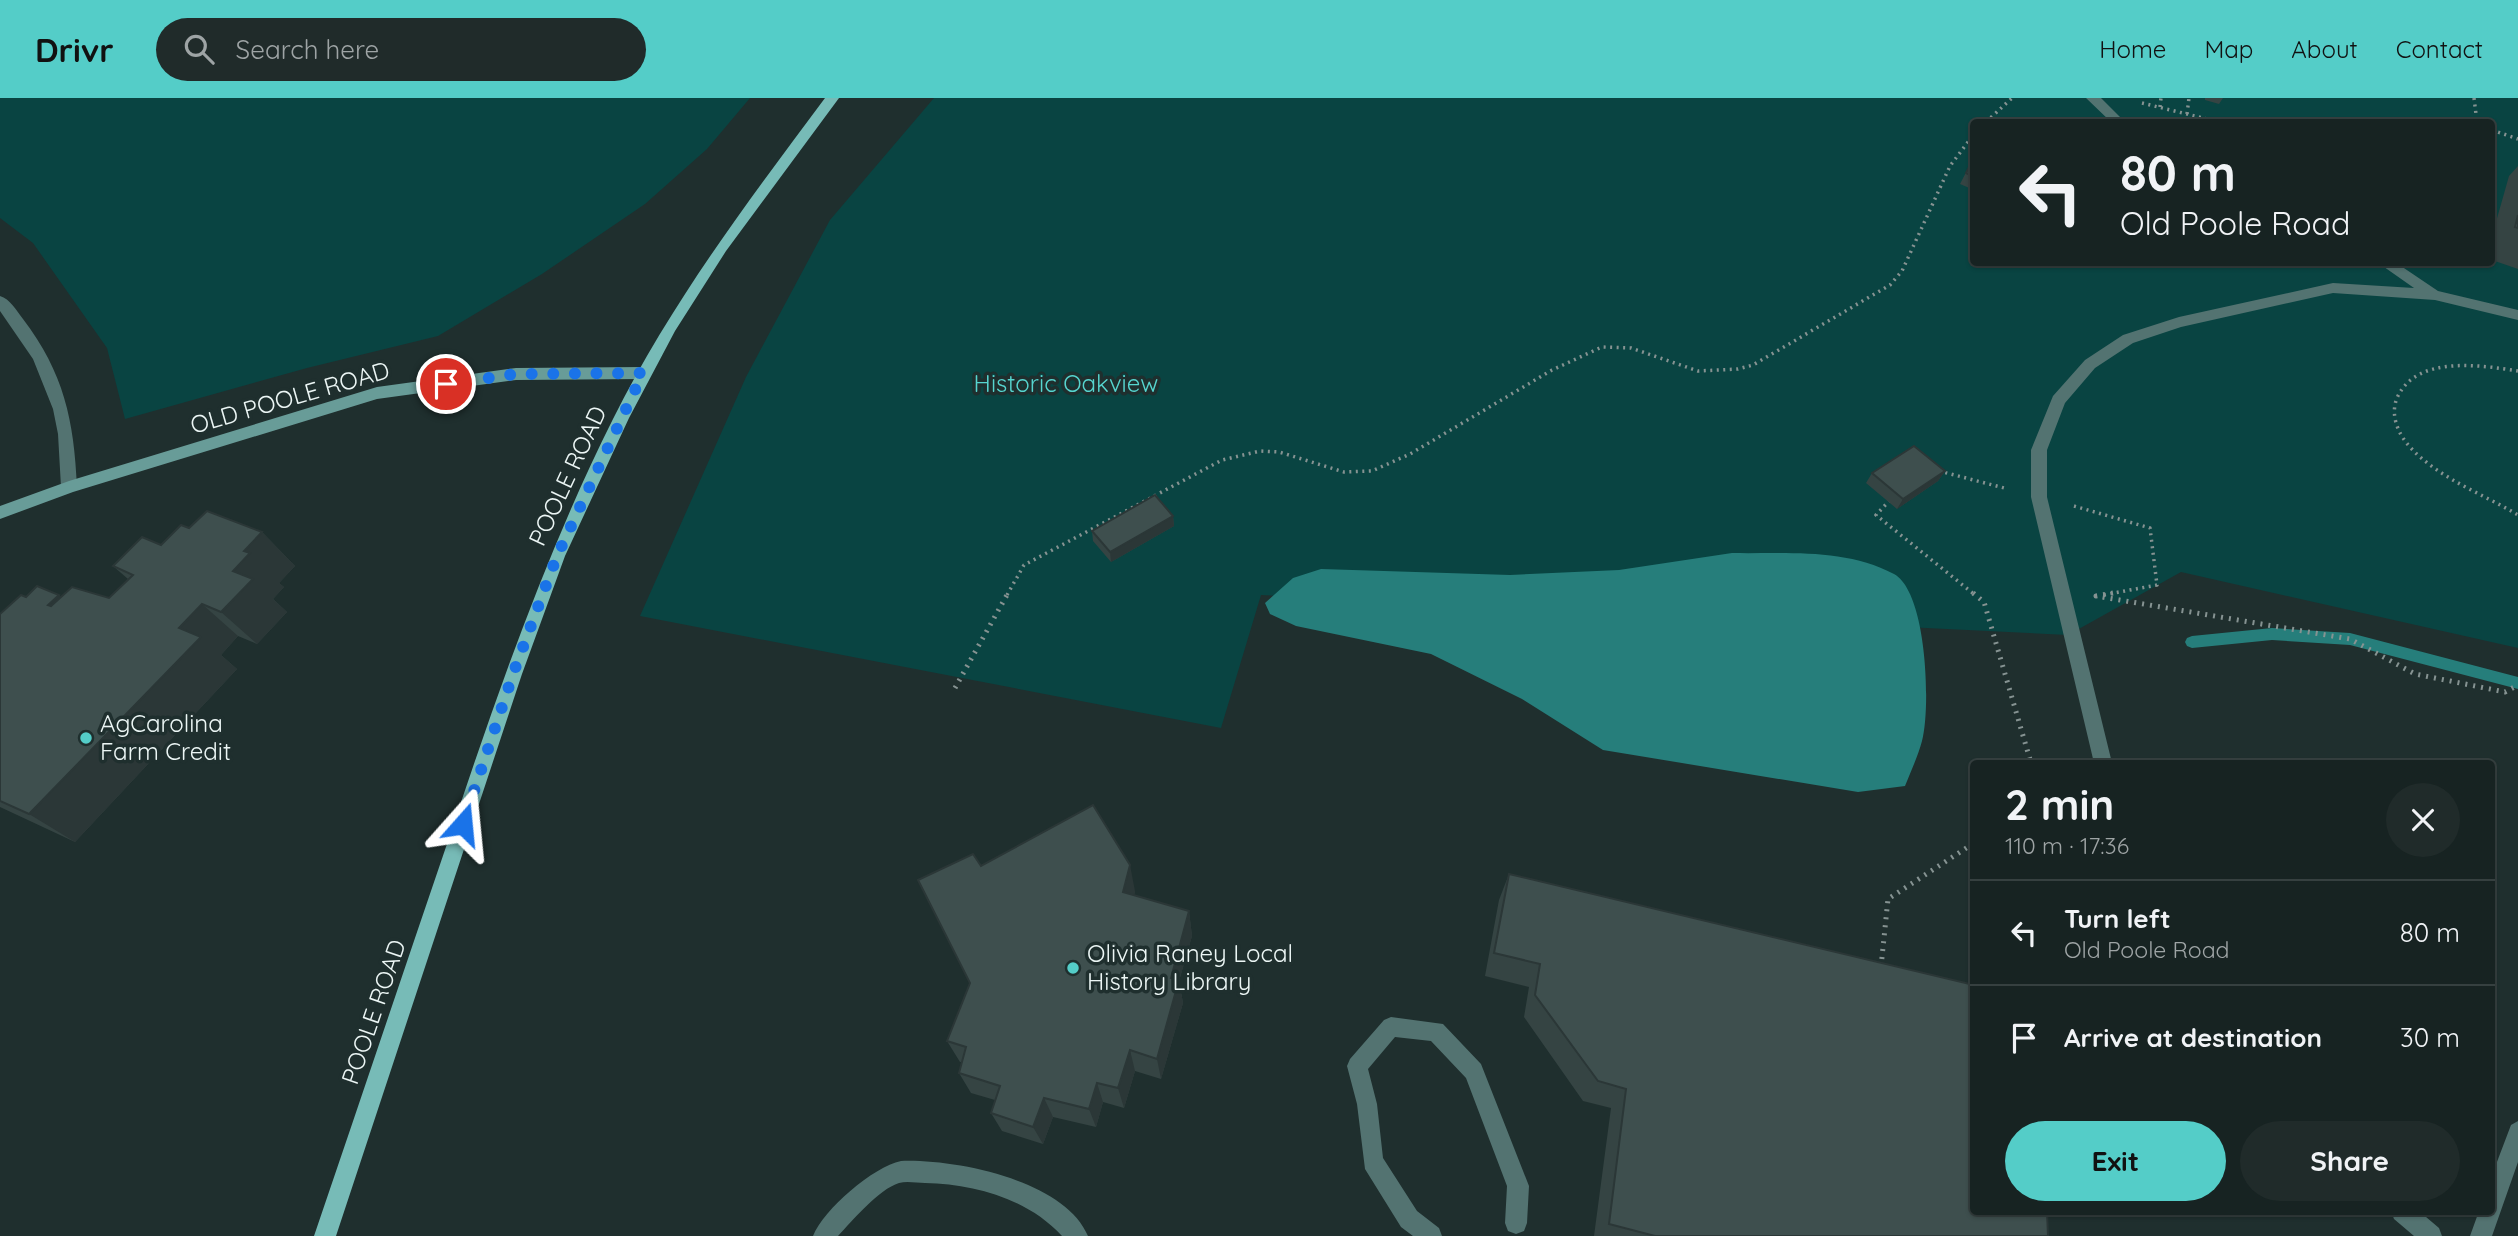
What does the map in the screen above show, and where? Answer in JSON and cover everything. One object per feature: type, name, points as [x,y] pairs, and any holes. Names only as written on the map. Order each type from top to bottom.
[{"type":"main road","name":"POOLE ROAD","points":[[325,1236],[513,674],[557,556],[643,373],[722,248],[832,98]]},
{"type":"street","points":[[2093,98],[2115,119]]},
{"type":"street","points":[[2390,266],[2435,295]]},
{"type":"street","points":[[2102,760],[2039,497],[2039,450],[2058,400],[2090,364],[2129,339],[2179,322],[2333,288],[2435,295],[2518,314]]},
{"type":"street","points":[[0,300],[25,328],[49,380],[65,427],[69,487]]},
{"type":"street","name":"OLD POOLE ROAD","points":[[0,513],[69,487],[377,393],[516,374],[643,373]]},
{"type":"street","points":[[1430,1236],[1409,1219],[1373,1161],[1367,1104],[1357,1066],[1391,1027],[1436,1031],[1474,1071],[1518,1186],[1516,1223]]},
{"type":"street","points":[[2495,1198],[2518,1132]]},
{"type":"street","points":[[824,1236],[841,1213],[896,1173],[935,1171],[975,1178],[1024,1195],[1069,1225],[1077,1236]]},
{"type":"street","points":[[2407,1215],[2431,1236]]},
{"type":"street","points":[[2482,1236],[2489,1215]]},
{"type":"path","points":[[1989,119],[2012,98]]},
{"type":"path","points":[[2160,107],[2161,98]]},
{"type":"path","points":[[2187,114],[2189,98]]},
{"type":"path","points":[[2474,98],[2477,119]]},
{"type":"path","points":[[2137,102],[2207,119]]},
{"type":"path","points":[[2495,131],[2518,139]]},
{"type":"path","points":[[955,688],[1024,565],[1222,460],[1260,451],[1279,452],[1344,472],[1372,471],[1410,454],[1561,365],[1602,347],[1631,348],[1698,371],[1718,371],[1753,365],[1889,285],[1902,271],[1950,166],[1970,139]]},
{"type":"path","points":[[2518,371],[2463,365],[2438,368],[2404,384],[2397,394],[2394,411],[2400,435],[2415,453],[2518,515]]},
{"type":"path","points":[[1933,469],[2150,528],[2157,586],[2096,596],[2350,639],[2415,674],[2505,692],[2518,685]]},
{"type":"path","points":[[1894,495],[1876,515],[1984,602],[2030,760]]},
{"type":"path","points":[[1879,978],[1888,899],[1970,846]]},
{"type":"green space","points":[[0,98],[750,98],[707,149],[645,204],[542,274],[438,336],[307,368],[125,419],[107,348],[33,243],[0,218]]},
{"type":"green space","name":"Historic Oakview","points":[[934,98],[2518,98],[2518,648],[2181,572],[2068,635],[1261,595],[1221,728],[640,616],[746,377],[830,220]]},
{"type":"shaded area","points":[[1732,553],[1835,556],[1875,566],[1894,574],[1905,585],[1914,603],[1920,626],[1926,703],[1922,741],[1905,786],[1858,792],[1603,750],[1522,699],[1431,654],[1296,626],[1270,614],[1265,603],[1293,578],[1321,569],[1510,575],[1619,570]]},
{"type":"building","points":[[1914,446],[1945,471],[1903,499],[1872,473]]},
{"type":"building","points":[[1155,495],[1173,516],[1110,552],[1092,531]]},
{"type":"building","points":[[207,511],[262,532],[244,551],[250,553],[233,571],[253,579],[221,612],[202,604],[179,628],[201,637],[29,814],[0,801],[0,614],[21,595],[26,597],[37,586],[59,595],[48,605],[51,606],[72,587],[109,598],[133,575],[113,566],[142,537],[161,545],[181,525],[189,528]]},
{"type":"building","name":"Olivia Raney Local History Library","points":[[1093,805],[1130,865],[1123,892],[1189,911],[1171,978],[1179,980],[1157,1059],[1130,1050],[1118,1088],[1097,1083],[1089,1109],[1044,1098],[1033,1127],[991,1113],[1000,1086],[959,1073],[966,1047],[947,1041],[970,983],[918,880],[973,854],[981,866]]},
{"type":"building","points":[[1509,874],[1970,984],[1970,1215],[2047,1215],[2048,1236],[1655,1236],[1609,1224],[1626,1089],[1598,1081],[1535,995],[1540,964],[1494,953]]},
{"type":"waterway","points":[[2192,642],[2272,634],[2350,639],[2518,683]]},
{"type":"place","name":"AgCarolina Farm Credit","points":[[86,738]]},
{"type":"place","name":"Olivia Raney Local History Library","points":[[1073,968]]},
{"type":"route","points":[[446,384],[516,374],[643,373],[557,556],[513,674],[463,824]]}]
